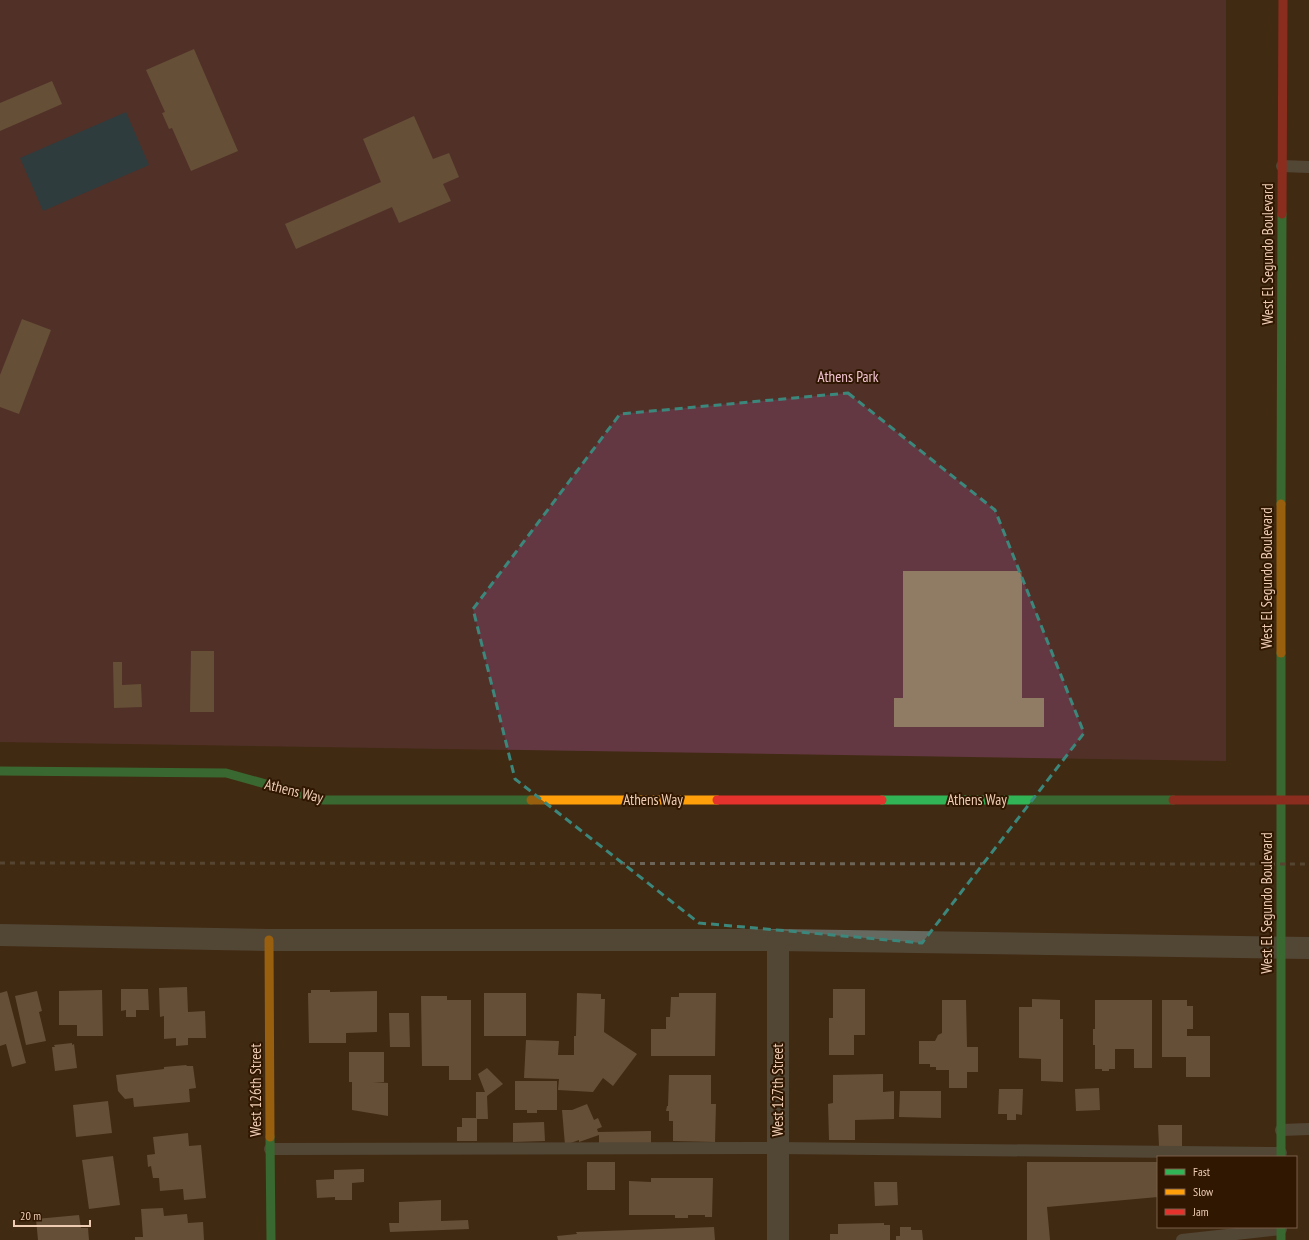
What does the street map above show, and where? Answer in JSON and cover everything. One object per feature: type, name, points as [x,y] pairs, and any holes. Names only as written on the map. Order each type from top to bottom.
[{"type":"street","name":"West El Segundo Boulevard","points":[[1281,1155],[1280,800],[1283,0]]},
{"type":"street","name":"Athens Way","points":[[0,771],[226,773],[323,800],[1309,800]]},
{"type":"street","points":[[0,935],[269,940],[778,940],[1309,948]]},
{"type":"street","name":"West 126th Street","points":[[269,940],[271,1240]]},
{"type":"street","name":"West 127th Street","points":[[778,940],[778,1240]]},
{"type":"lane","points":[[1282,166],[1309,167]]},
{"type":"lane","points":[[1281,1130],[1309,1129]]},
{"type":"lane","points":[[270,1149],[778,1148],[1281,1155]]},
{"type":"lane","points":[[1182,1240],[1281,1232]]},
{"type":"highlighted area","points":[[848,393],[995,510],[1084,733],[922,943],[699,923],[515,779],[473,609],[620,414]]},
{"type":"green space","name":"Athens Park","points":[[0,0],[1226,0],[1226,761],[0,742]]},
{"type":"water","points":[[126,112],[149,165],[43,211],[20,158]]},
{"type":"building","points":[[194,49],[238,151],[191,171],[172,128],[169,129],[162,113],[165,112],[146,70]]},
{"type":"building","points":[[52,81],[62,104],[0,131],[0,103]]},
{"type":"building","points":[[414,116],[433,159],[449,153],[459,177],[443,184],[451,201],[399,223],[392,207],[296,249],[285,224],[381,182],[363,139]]},
{"type":"building","points":[[22,319],[51,330],[19,414],[0,407],[0,375]]},
{"type":"building","points":[[903,571],[1022,571],[1022,698],[1044,698],[1044,727],[894,727],[894,698],[903,698]]},
{"type":"building","points":[[191,651],[214,651],[214,712],[190,712]]},
{"type":"building","points":[[113,662],[122,662],[122,685],[141,684],[142,707],[114,708]]},
{"type":"building","points":[[187,987],[188,1012],[205,1011],[206,1038],[188,1038],[188,1045],[176,1046],[176,1038],[164,1039],[164,1016],[160,1017],[159,988]]},
{"type":"building","points":[[121,989],[148,989],[149,1010],[136,1010],[136,1017],[126,1017],[126,1010],[121,1011]]},
{"type":"building","points":[[833,989],[865,989],[865,1035],[854,1035],[854,1055],[829,1055],[829,1018],[833,1018]]},
{"type":"building","points":[[102,990],[103,1036],[77,1036],[77,1025],[59,1025],[59,991]]},
{"type":"building","points":[[311,990],[330,990],[330,992],[377,991],[377,1032],[346,1033],[346,1043],[309,1043],[308,993],[311,993]]},
{"type":"building","points":[[7,991],[26,1063],[12,1067],[6,1044],[0,1046],[0,993]]},
{"type":"building","points":[[37,991],[42,1011],[39,1012],[46,1041],[26,1045],[15,996]]},
{"type":"building","points":[[484,993],[526,993],[526,1036],[484,1036]]},
{"type":"building","points":[[577,993],[601,994],[601,999],[605,999],[604,1032],[637,1054],[613,1086],[603,1078],[593,1092],[558,1090],[559,1079],[524,1078],[526,1040],[559,1041],[558,1055],[574,1055]]},
{"type":"building","points":[[679,993],[716,993],[715,1056],[651,1056],[651,1029],[666,1029],[666,1017],[670,1017],[671,997],[679,997]]},
{"type":"building","points":[[421,996],[447,996],[447,1000],[471,1000],[471,1080],[449,1080],[449,1066],[422,1066]]},
{"type":"building","points":[[1032,999],[1060,1000],[1060,1019],[1063,1019],[1063,1082],[1041,1081],[1041,1059],[1019,1058],[1019,1007],[1032,1007]]},
{"type":"building","points":[[942,1000],[966,1000],[967,1047],[978,1047],[978,1072],[967,1072],[967,1088],[949,1088],[949,1070],[936,1070],[936,1067],[930,1067],[930,1064],[919,1064],[919,1041],[935,1041],[938,1035],[942,1033]]},
{"type":"building","points":[[1095,1000],[1152,1000],[1152,1068],[1134,1068],[1134,1049],[1115,1049],[1115,1069],[1102,1071],[1102,1069],[1095,1069],[1093,1029],[1095,1029]]},
{"type":"building","points":[[1162,1000],[1187,1000],[1187,1006],[1193,1006],[1193,1029],[1187,1029],[1187,1036],[1210,1036],[1210,1077],[1186,1077],[1186,1057],[1162,1057]]},
{"type":"building","points":[[389,1013],[409,1013],[410,1047],[390,1047]]},
{"type":"building","points":[[72,1043],[72,1045],[74,1044],[77,1068],[55,1071],[52,1047],[55,1047],[54,1045]]},
{"type":"building","points":[[349,1052],[384,1052],[384,1082],[373,1082],[388,1083],[388,1116],[352,1110],[352,1082],[349,1082]]},
{"type":"building","points":[[186,1065],[193,1066],[196,1088],[189,1089],[190,1102],[134,1107],[133,1098],[125,1099],[118,1091],[116,1075]]},
{"type":"building","points":[[487,1068],[503,1084],[487,1096],[488,1119],[477,1119],[477,1141],[457,1141],[457,1127],[462,1127],[462,1118],[476,1118],[476,1092],[485,1092],[478,1074]]},
{"type":"building","points":[[883,1074],[883,1092],[894,1091],[894,1119],[855,1120],[855,1140],[829,1140],[828,1104],[833,1103],[833,1075]]},
{"type":"building","points":[[669,1075],[711,1075],[711,1104],[716,1104],[715,1142],[673,1141],[673,1121],[669,1121],[669,1111],[666,1111],[668,1106]]},
{"type":"building","points":[[515,1081],[557,1081],[557,1110],[537,1110],[537,1113],[527,1113],[527,1110],[515,1110]]},
{"type":"building","points":[[1099,1088],[1100,1110],[1076,1111],[1075,1089]]},
{"type":"building","points":[[999,1089],[1023,1089],[1022,1115],[1016,1114],[1016,1120],[1007,1120],[1007,1114],[998,1114]]},
{"type":"building","points":[[900,1091],[941,1091],[941,1118],[899,1117]]},
{"type":"building","points":[[108,1101],[112,1133],[76,1137],[73,1105]]},
{"type":"building","points":[[587,1104],[594,1120],[598,1118],[602,1127],[597,1129],[598,1132],[651,1131],[651,1145],[599,1146],[599,1135],[565,1145],[562,1110],[572,1110]]},
{"type":"building","points":[[544,1122],[545,1141],[513,1142],[513,1123]]},
{"type":"building","points":[[1158,1125],[1182,1125],[1182,1146],[1159,1146]]},
{"type":"building","points":[[188,1133],[189,1146],[201,1145],[206,1198],[184,1200],[183,1189],[160,1191],[159,1178],[153,1178],[151,1166],[148,1167],[147,1155],[155,1154],[153,1137]]},
{"type":"building","points":[[113,1156],[120,1205],[89,1209],[82,1160]]},
{"type":"building","points":[[587,1162],[615,1162],[615,1190],[587,1190]]},
{"type":"building","points":[[1027,1162],[1157,1162],[1157,1197],[1047,1207],[1050,1240],[1027,1240]]},
{"type":"building","points":[[364,1169],[364,1182],[352,1183],[352,1200],[335,1200],[335,1197],[317,1198],[316,1180],[334,1179],[334,1170]]},
{"type":"building","points":[[651,1178],[713,1178],[712,1217],[705,1217],[705,1215],[688,1215],[688,1218],[675,1218],[675,1215],[629,1215],[629,1181],[651,1182]]},
{"type":"building","points":[[874,1182],[897,1182],[898,1205],[875,1206]]},
{"type":"building","points":[[441,1200],[441,1221],[468,1220],[469,1229],[390,1232],[389,1223],[399,1223],[399,1202]]},
{"type":"building","points":[[163,1208],[164,1216],[187,1214],[188,1223],[203,1222],[204,1240],[135,1240],[135,1237],[143,1237],[141,1209]]},
{"type":"building","points":[[79,1215],[81,1228],[88,1228],[89,1240],[38,1240],[36,1219]]},
{"type":"building","points":[[884,1223],[884,1225],[890,1225],[890,1240],[830,1240],[830,1234],[838,1234],[838,1224]]},
{"type":"building","points":[[714,1227],[715,1240],[558,1240],[557,1236],[577,1234],[576,1232]]},
{"type":"building","points":[[900,1227],[911,1227],[911,1230],[922,1230],[923,1240],[896,1240],[896,1236],[900,1236]]},
{"type":"railway","points":[[0,863],[1309,864]]},
{"type":"traffic: fast","points":[[1281,504],[1282,214]]},
{"type":"traffic: fast","points":[[1281,653],[1281,1156]]},
{"type":"traffic: fast","points":[[0,771],[226,773],[323,800],[531,800]]},
{"type":"traffic: fast","points":[[882,800],[1173,800]]},
{"type":"traffic: fast","points":[[270,1137],[271,1240]]},
{"type":"traffic: fast","points":[[1281,1228],[1281,1240]]},
{"type":"traffic: slow","points":[[1281,504],[1281,653]]},
{"type":"traffic: slow","points":[[531,800],[717,800]]},
{"type":"traffic: slow","points":[[269,940],[270,1137]]},
{"type":"traffic: jam","points":[[1282,214],[1283,0]]},
{"type":"traffic: jam","points":[[717,800],[882,800]]},
{"type":"traffic: jam","points":[[1173,800],[1309,800]]}]
